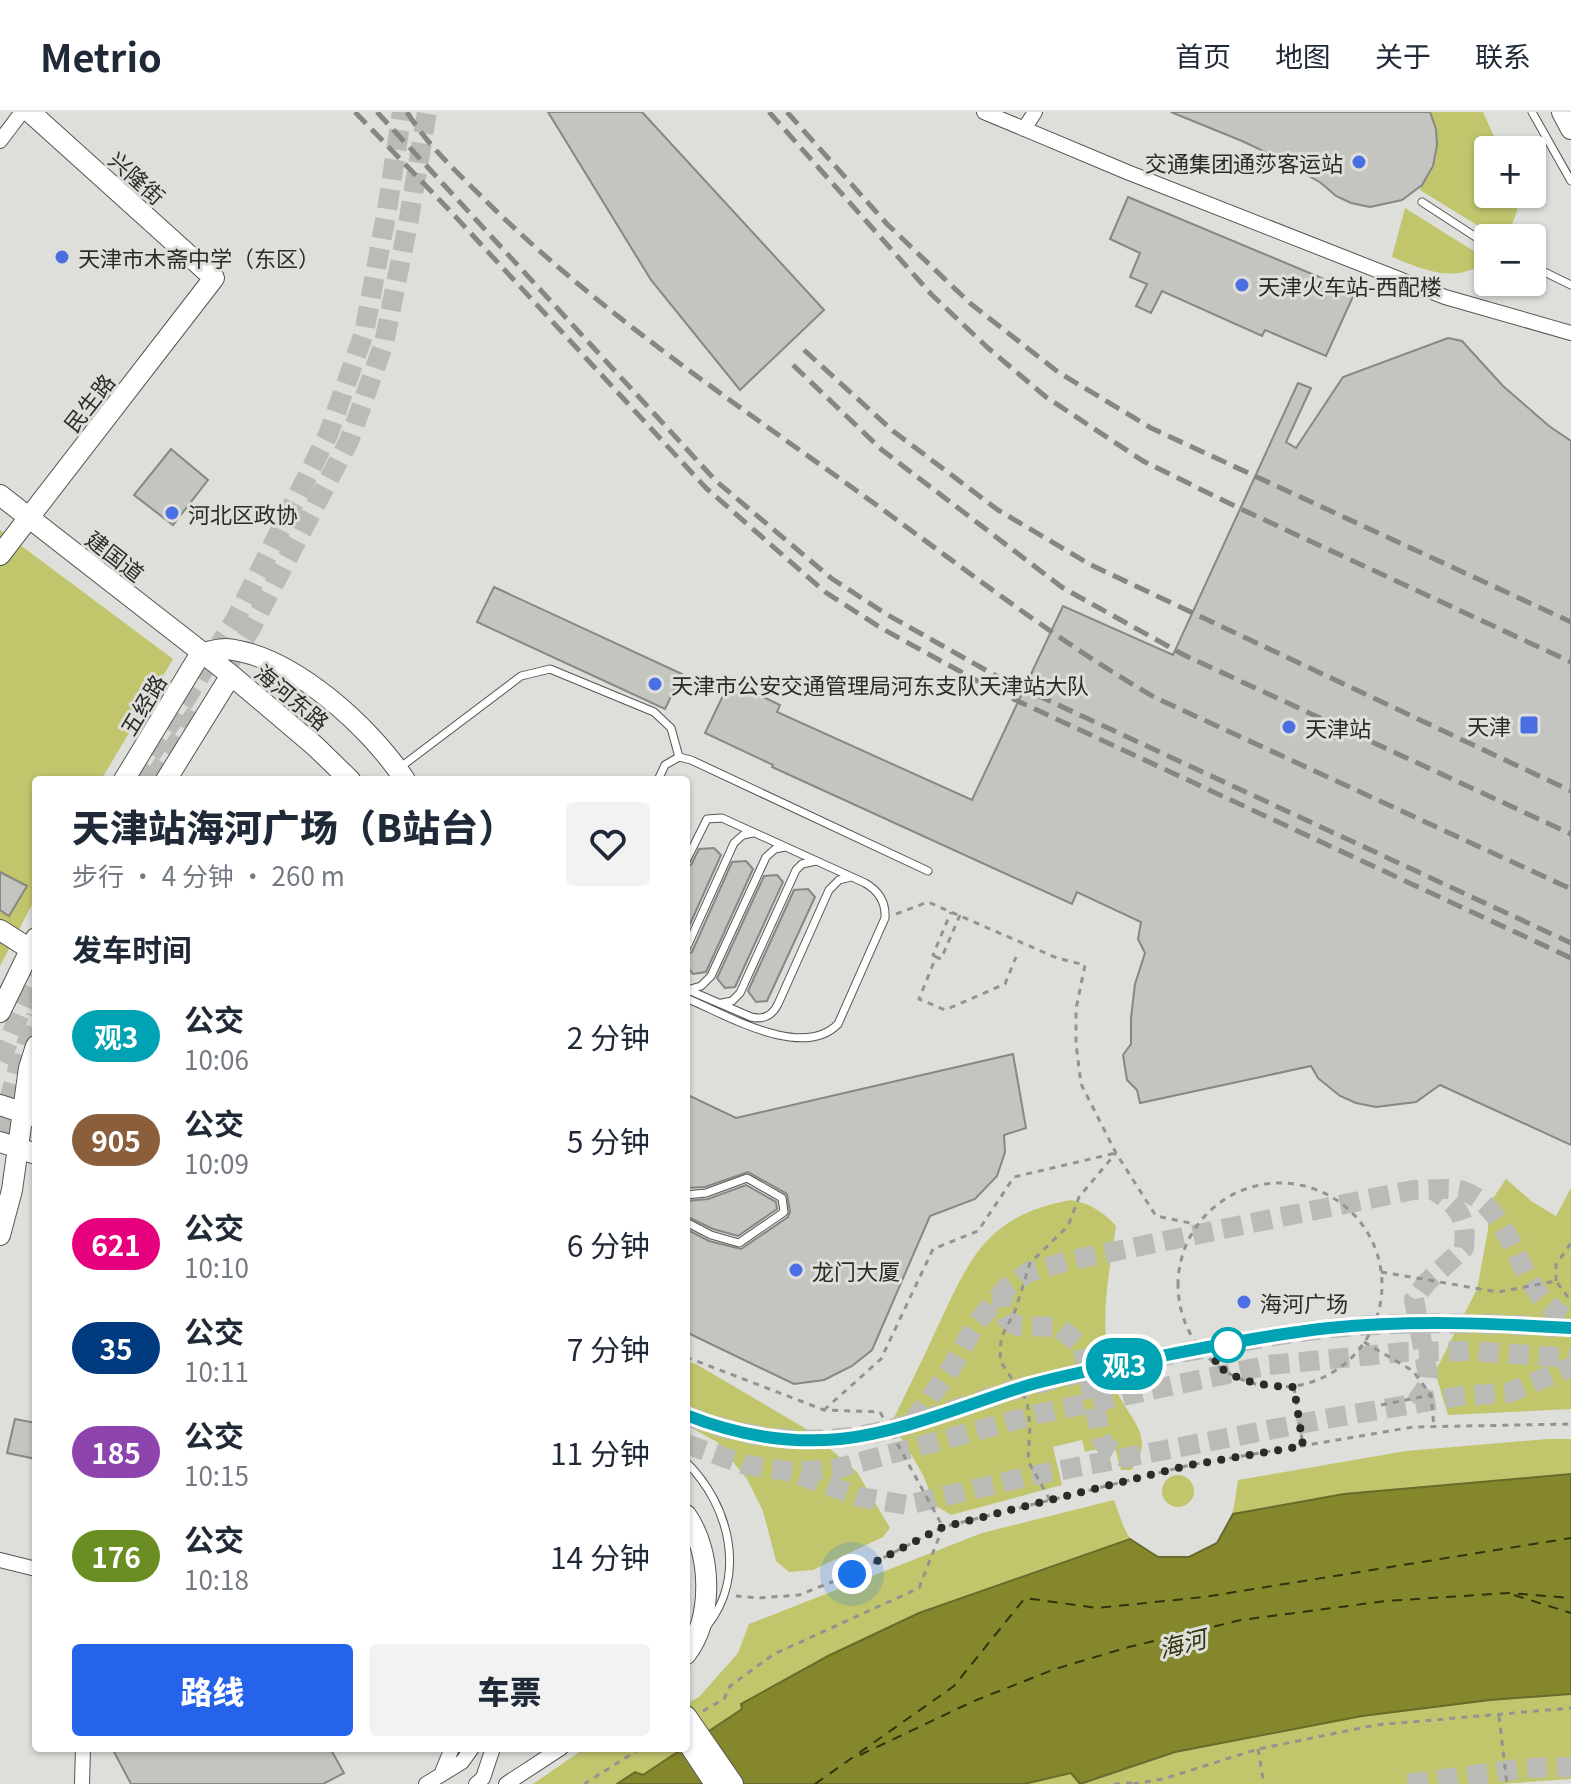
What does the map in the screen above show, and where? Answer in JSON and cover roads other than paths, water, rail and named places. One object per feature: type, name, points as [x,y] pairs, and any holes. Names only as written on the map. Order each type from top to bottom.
[{"type":"main road","name":"兴隆街","points":[[30,112],[214,278]]},
{"type":"main road","points":[[1562,112],[1571,129]]},
{"type":"main road","name":"民生路","points":[[0,555],[214,278]]},
{"type":"main road","name":"建国道","points":[[0,495],[201,653]]},
{"type":"main road","points":[[201,653],[225,649],[259,658],[289,671],[349,717],[402,774]]},
{"type":"main road","name":"海河东路","points":[[201,653],[315,746],[346,776]]},
{"type":"main road","name":"五经路","points":[[126,776],[201,653]]},
{"type":"main road","points":[[168,776],[231,675]]},
{"type":"main road","points":[[178,691],[193,684],[204,687],[210,697],[208,711]]},
{"type":"main road","points":[[0,930],[32,943]]},
{"type":"main road","points":[[0,1012],[32,945]]},
{"type":"main road","points":[[0,1235],[12,1190],[18,1148],[29,1115],[29,1068],[32,1059]]},
{"type":"main road","points":[[0,1105],[29,1115]]},
{"type":"main road","points":[[690,1522],[697,1535],[705,1578],[705,1606],[691,1647]]},
{"type":"main road","points":[[690,1728],[733,1784]]},
{"type":"main road","points":[[690,1729],[715,1784]]},
{"type":"street","points":[[0,141],[22,112]]},
{"type":"street","points":[[984,112],[1445,297],[1571,333]]},
{"type":"street","points":[[1024,129],[1035,112]]},
{"type":"street","points":[[0,1560],[32,1568]]},
{"type":"street","points":[[82,1784],[83,1752]]},
{"type":"street","points":[[441,1775],[450,1752]]},
{"type":"street","points":[[426,1784],[462,1762],[469,1752]]},
{"type":"street","points":[[476,1784],[483,1778],[492,1752]]},
{"type":"street","points":[[506,1784],[555,1752]]},
{"type":"lane","points":[[1532,112],[1571,181]]},
{"type":"lane","points":[[1422,202],[1474,236]]},
{"type":"lane","points":[[1546,273],[1571,285]]},
{"type":"lane","points":[[402,774],[521,676],[550,669],[654,712],[671,728],[679,757],[928,871]]},
{"type":"lane","points":[[660,776],[665,765],[679,757]]},
{"type":"lane","points":[[690,852],[703,824],[712,817],[722,818],[853,877],[878,893],[885,910],[885,918],[838,1024],[827,1033],[815,1037],[788,1038],[690,1000]]},
{"type":"lane","points":[[690,940],[734,843],[743,835],[756,833]]},
{"type":"lane","points":[[690,989],[701,986],[711,976],[766,857],[775,849],[787,847]]},
{"type":"lane","points":[[720,1004],[732,1001],[740,993],[796,870],[802,864],[817,861]]},
{"type":"lane","points":[[690,992],[751,1017],[770,1015],[778,1004],[829,890],[839,880],[853,877]]},
{"type":"lane","points":[[690,1195],[706,1193],[747,1178],[782,1198],[784,1212],[739,1243],[711,1235],[690,1224]]},
{"type":"lane","points":[[690,1467],[711,1493],[725,1526],[730,1574],[720,1607],[691,1647]]},
{"type":"water","name":"海河","points":[[1571,1474],[1571,1694],[1490,1700],[1362,1716],[1175,1752],[1080,1784],[1071,1773],[1024,1784],[617,1784],[635,1772],[643,1775],[678,1752],[690,1752],[690,1744],[742,1709],[741,1704],[828,1656],[919,1613],[1130,1539],[1158,1557],[1189,1557],[1217,1543],[1233,1514],[1344,1494]]},
{"type":"tunnel","points":[[138,776],[235,620],[328,435],[364,333],[402,112]]},
{"type":"tunnel","points":[[229,663],[250,630],[349,441],[384,343],[427,112]]},
{"type":"tunnel","points":[[156,776],[196,713]]},
{"type":"tunnel","points":[[0,1061],[32,985]]},
{"type":"tunnel","points":[[0,1132],[32,1028]]},
{"type":"tunnel","points":[[913,1422],[952,1367],[977,1322],[1006,1288],[1029,1272],[1072,1260],[1413,1190],[1463,1191],[1488,1207],[1539,1293],[1551,1307],[1571,1321]]},
{"type":"tunnel","points":[[1415,1404],[1427,1386],[1428,1375],[1414,1299],[1426,1283],[1464,1248],[1464,1228],[1459,1213],[1433,1190]]},
{"type":"tunnel","points":[[1006,1288],[1001,1305],[1007,1319],[1018,1326],[1059,1327],[1083,1348],[1101,1438],[1106,1447],[1125,1458]]},
{"type":"tunnel","points":[[690,1417],[723,1428],[762,1436],[840,1438],[889,1429],[1061,1378],[1307,1331],[1420,1324],[1571,1328]]},
{"type":"tunnel","points":[[690,1445],[746,1465],[792,1472],[835,1469],[1038,1414],[1269,1365],[1405,1352],[1471,1351],[1571,1358]]},
{"type":"tunnel","points":[[800,1475],[860,1497],[907,1505],[1031,1476],[1325,1419],[1460,1396],[1508,1393],[1571,1367]]},
{"type":"tunnel","points":[[1408,1784],[1526,1768],[1571,1767]]},
{"type":"railway","points":[[355,112],[706,488],[825,592],[881,628],[994,690],[1571,958]]},
{"type":"railway","points":[[377,112],[716,481],[831,578],[886,614],[998,677],[1571,943]]},
{"type":"railway","points":[[407,112],[434,148],[487,202],[529,242],[618,316],[710,386],[1076,648],[1154,697],[1571,889]]},
{"type":"railway","points":[[769,112],[932,295],[1046,397],[1143,461],[1571,662]]},
{"type":"railway","points":[[787,112],[887,224],[971,304],[1058,372],[1151,428],[1571,622]]},
{"type":"railway","points":[[804,350],[893,431],[998,510],[1091,565],[1571,791]]},
{"type":"railway","points":[[793,365],[882,450],[1063,588],[1184,655],[1571,834]]},
{"type":"place","name":"交通集团通莎客运站","points":[[1359,162]]},
{"type":"place","name":"天津市木斋中学（东区）","points":[[62,257]]},
{"type":"place","name":"天津火车站-西配楼","points":[[1242,285]]},
{"type":"place","name":"河北区政协","points":[[172,513]]},
{"type":"place","name":"天津市公安交通管理局河东支队天津站大队","points":[[655,684]]},
{"type":"place","name":"天津","points":[[1529,725]]},
{"type":"place","name":"天津站","points":[[1289,727]]},
{"type":"place","name":"龙门大厦","points":[[796,1270]]},
{"type":"place","name":"海河广场","points":[[1244,1302]]}]
